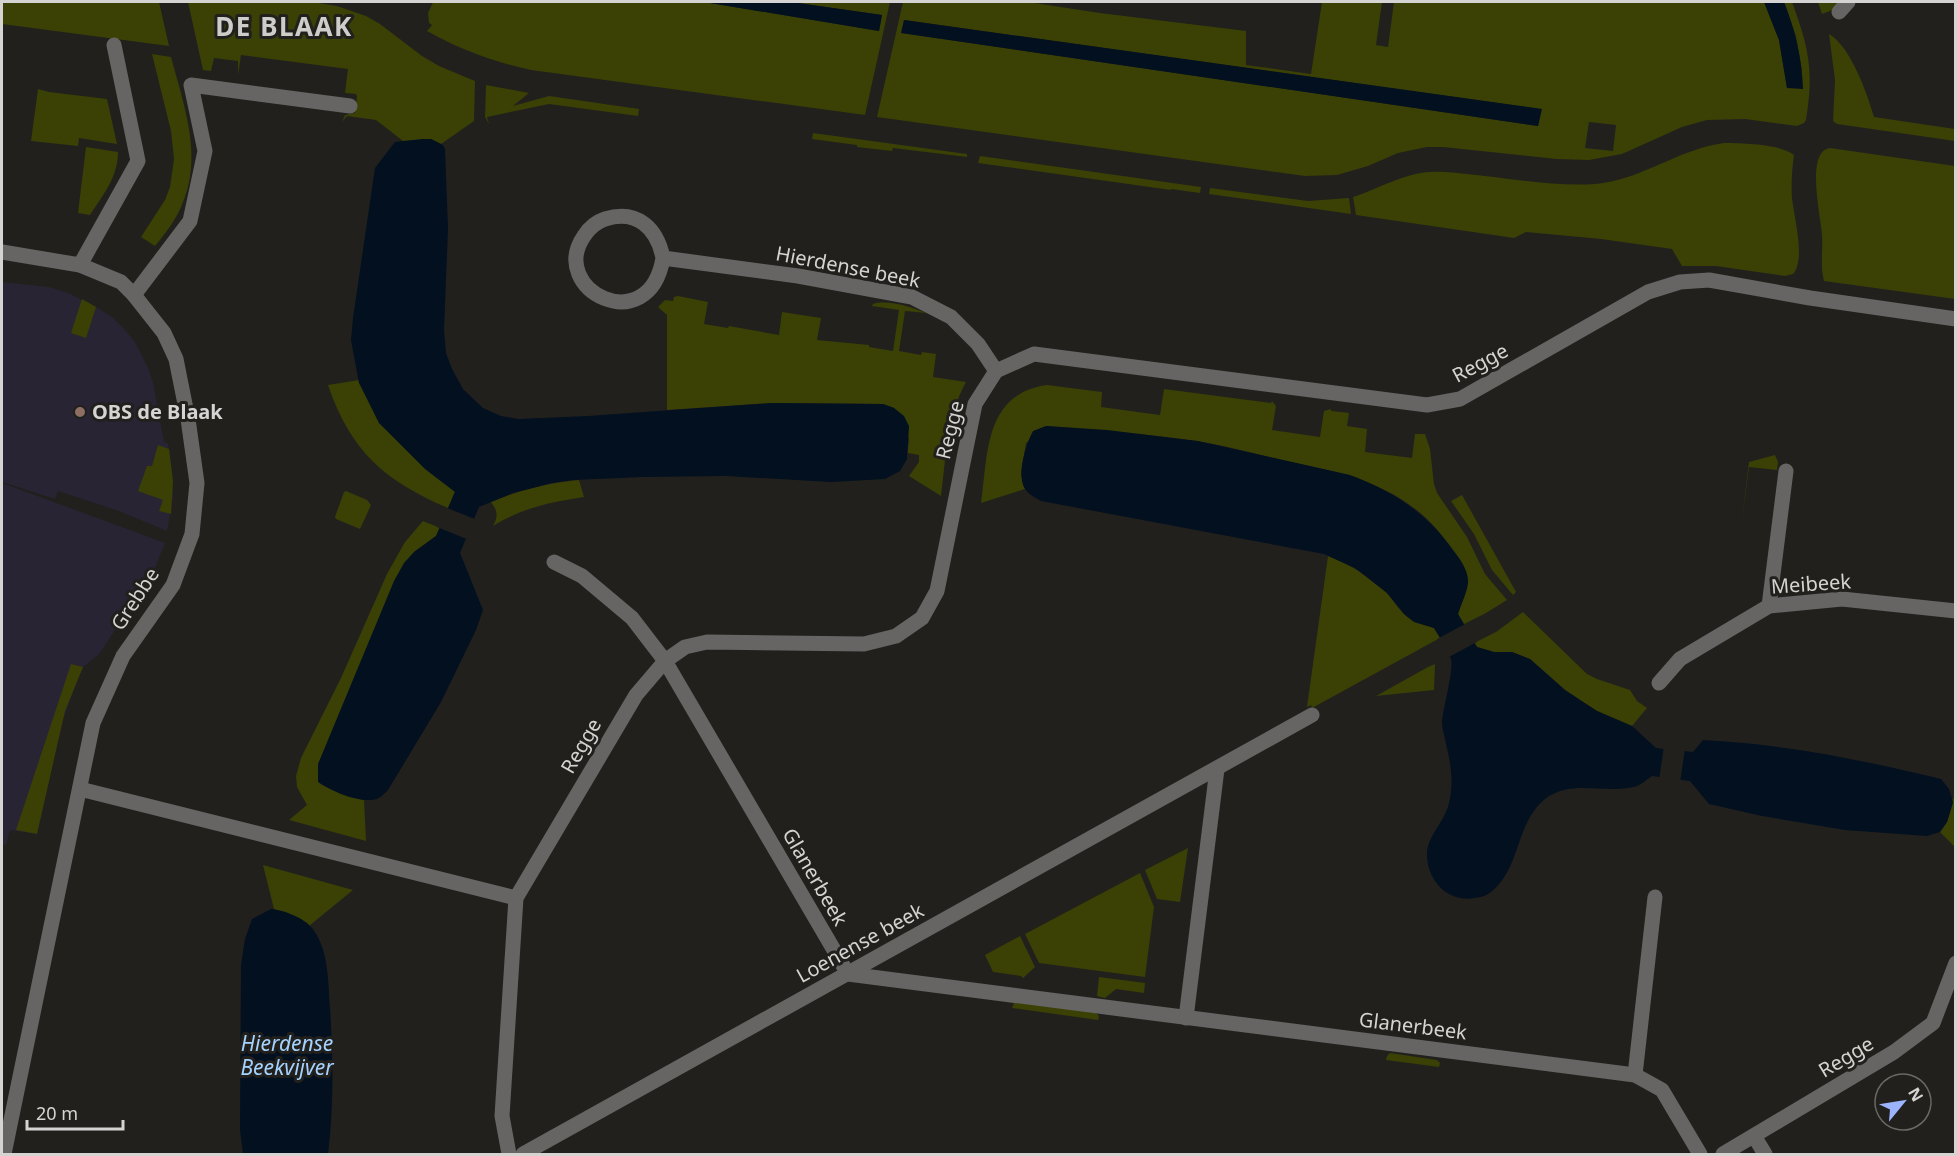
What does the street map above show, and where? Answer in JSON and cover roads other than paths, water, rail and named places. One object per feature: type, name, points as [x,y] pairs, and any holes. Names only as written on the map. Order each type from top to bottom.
[{"type":"street","points":[[80,265],[138,161],[114,45]]},
{"type":"street","points":[[135,295],[190,221],[205,150],[191,85],[350,106]]},
{"type":"street","points":[[614,216],[629,216],[642,222],[653,231],[660,244],[663,258],[660,273],[653,287],[641,297],[627,302],[611,302],[597,296],[586,285],[579,272],[576,256],[580,242],[589,229],[601,220],[614,216]]},
{"type":"street","name":"Grebbe","points":[[2,252],[80,265],[121,282],[135,295],[164,333],[176,359],[188,419],[197,483],[192,534],[173,585],[123,656],[93,723],[4,1155]]},
{"type":"street","name":"Hierdense beek","points":[[663,258],[798,276],[912,297],[951,317],[978,344],[996,371]]},
{"type":"street","name":"Regge","points":[[509,1155],[502,1116],[516,898],[636,695],[665,661],[685,647],[707,642],[864,644],[896,636],[922,618],[937,591],[975,404],[996,371],[1034,354],[1427,405],[1460,399],[1648,292],[1680,282],[1708,280],[1810,298],[1956,319]]},
{"type":"street","points":[[1769,606],[1786,471]]},
{"type":"street","name":"Glanerbeek","points":[[554,562],[582,576],[632,618],[665,661],[848,974],[1635,1075],[1662,1090],[1700,1155]]},
{"type":"street","name":"Meibeek","points":[[1659,683],[1680,659],[1769,606],[1842,599],[1956,611]]},
{"type":"street","name":"Loenense beek","points":[[523,1155],[1312,715]]},
{"type":"street","points":[[1186,1018],[1217,769]]},
{"type":"street","points":[[80,789],[516,898]]},
{"type":"street","points":[[1635,1075],[1655,897]]},
{"type":"street","name":"Regge","points":[[1723,1155],[1894,1052],[1933,1023],[1956,963]]},
{"type":"street","points":[[1754,1136],[1765,1155]]},
{"type":"water","points":[[704,2],[791,2],[882,15],[879,31]]},
{"type":"water","points":[[1764,2],[1784,2],[1797,44],[1803,89],[1787,88],[1779,40]]},
{"type":"water","points":[[904,20],[1542,109],[1538,126],[901,33]]},
{"type":"water","points":[[431,139],[443,145],[445,149],[448,229],[444,330],[446,353],[463,389],[483,408],[501,416],[519,419],[772,403],[883,404],[894,408],[904,416],[909,426],[907,459],[900,471],[885,479],[831,482],[726,476],[573,480],[513,493],[479,507],[460,553],[483,610],[476,630],[441,702],[388,790],[377,799],[362,800],[338,793],[318,782],[318,764],[394,581],[404,563],[414,552],[436,536],[455,492],[425,469],[379,423],[359,383],[351,340],[375,168],[395,142]]},
{"type":"water","points":[[1046,426],[1107,430],[1198,441],[1350,475],[1366,481],[1395,496],[1420,514],[1443,537],[1458,557],[1466,570],[1468,583],[1458,614],[1477,647],[1494,652],[1512,652],[1530,659],[1565,690],[1597,711],[1632,726],[1656,748],[1693,752],[1703,740],[1763,745],[1853,759],[1941,779],[1949,789],[1953,802],[1947,822],[1940,832],[1927,836],[1845,830],[1762,816],[1709,804],[1690,781],[1652,776],[1641,784],[1622,789],[1577,788],[1555,793],[1535,809],[1528,820],[1508,871],[1491,892],[1481,897],[1466,899],[1449,894],[1442,889],[1431,874],[1427,856],[1429,842],[1447,810],[1452,781],[1442,722],[1452,664],[1446,647],[1434,628],[1414,622],[1404,614],[1387,593],[1355,568],[1324,554],[1041,501],[1025,489],[1021,476],[1025,451],[1033,431]]},
{"type":"water","name":"Hierdense Beekvijver","points":[[271,909],[293,915],[308,924],[318,936],[325,956],[329,987],[332,1063],[328,1154],[243,1154],[240,1130],[241,965],[245,939],[252,919]]},
{"type":"place","name":"OBS de Blaak","points":[[80,412]]},
{"type":"district","name":"DE BLAAK","points":[[284,27]]}]
